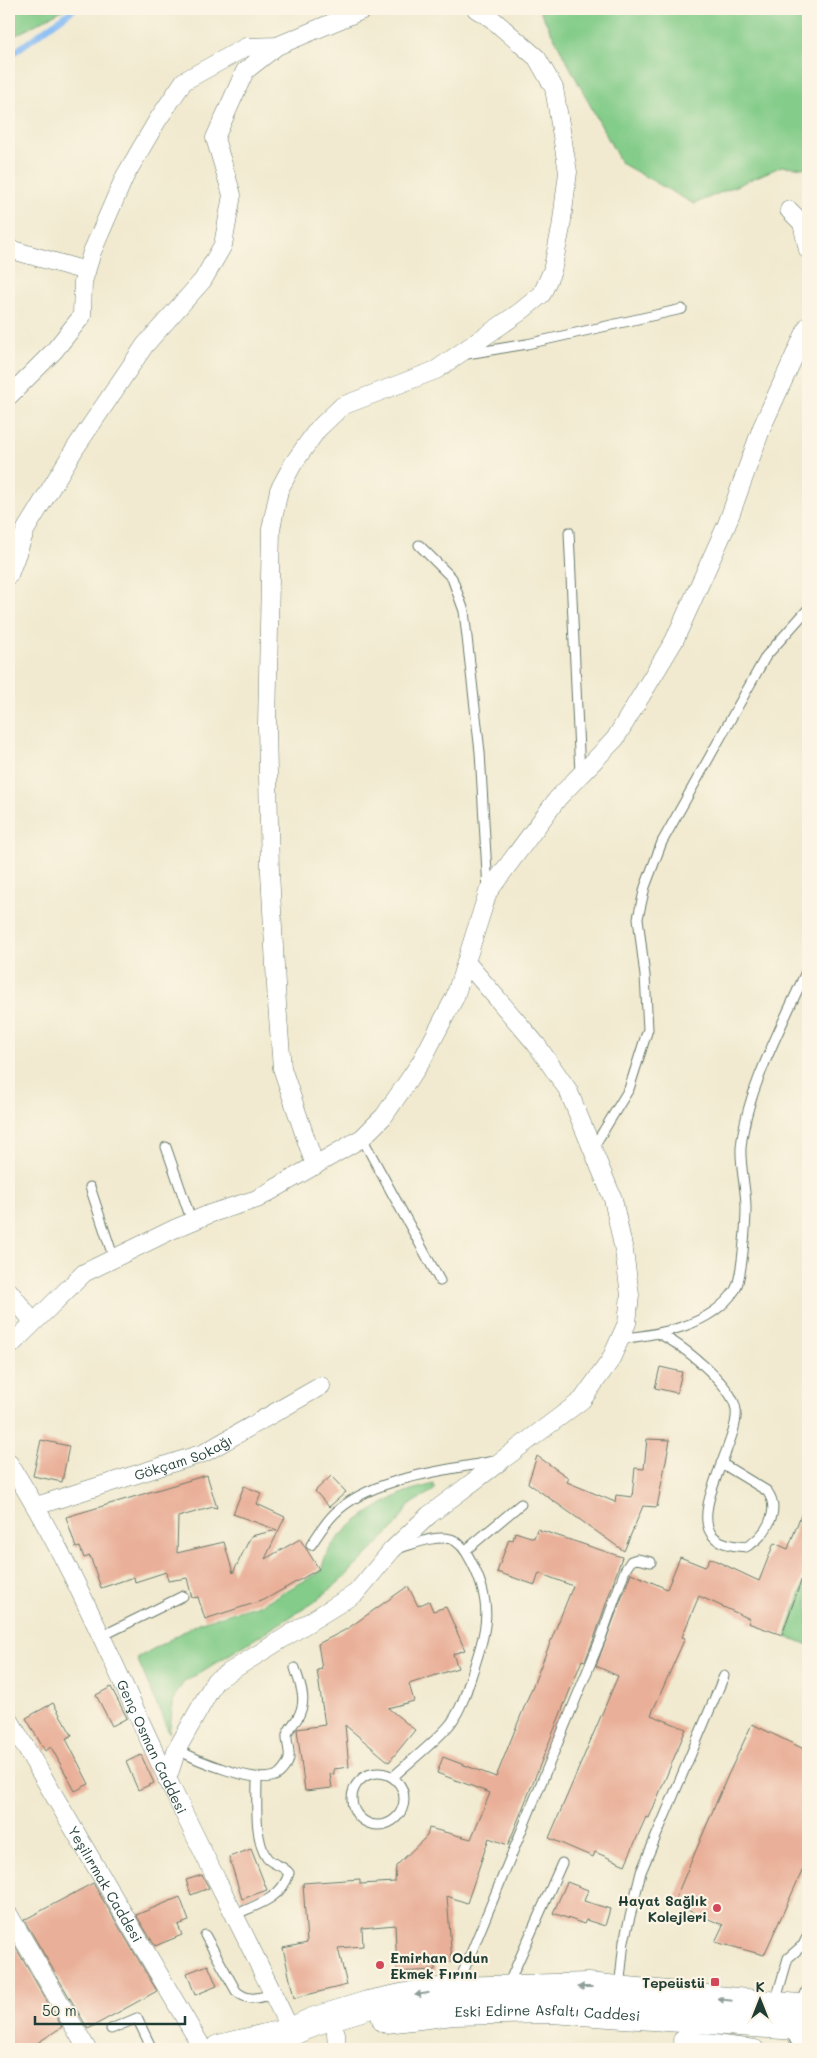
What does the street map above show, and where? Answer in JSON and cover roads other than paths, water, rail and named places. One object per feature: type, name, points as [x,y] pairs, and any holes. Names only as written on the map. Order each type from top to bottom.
[{"type":"main road","name":"Eski Edirne Asfaltı Caddesi","points":[[220,2049],[290,2032],[312,2022],[368,2005],[426,1994],[506,1989],[619,1989],[683,2026]]},
{"type":"main road","name":"Eski Edirne Asfaltı Caddesi","points":[[290,2032],[336,2041],[395,2018],[453,2011],[552,2008],[683,2026],[800,2016]]},
{"type":"street","points":[[9,575],[26,529],[74,450],[145,345],[202,280],[222,245],[232,195],[215,138],[245,71],[277,46],[365,9]]},
{"type":"street","points":[[315,1166],[282,1068],[270,872],[267,726],[271,529],[279,490],[293,464],[317,430],[342,406],[436,370],[520,312],[542,294],[552,271],[558,245],[568,172],[554,88],[537,58],[480,10]]},
{"type":"street","points":[[9,396],[54,351],[82,316],[83,282],[92,252],[125,176],[156,121],[184,81],[246,47],[277,46]]},
{"type":"street","points":[[789,210],[802,222],[808,250]]},
{"type":"street","points":[[9,249],[86,271]]},
{"type":"street","points":[[9,1347],[84,1273],[192,1222],[257,1199],[362,1138],[384,1116],[421,1062],[455,997],[488,892],[558,798],[615,739],[674,641],[727,524],[762,427],[808,326]]},
{"type":"street","points":[[167,1780],[177,1749],[215,1681],[356,1593],[392,1550],[429,1515],[582,1400],[610,1361],[627,1323],[630,1295],[624,1251],[612,1199],[568,1090],[536,1044],[466,962]]},
{"type":"street","points":[[9,1291],[33,1322]]},
{"type":"street","name":"Gökçam Sokağı","points":[[36,1506],[204,1453],[321,1386]]},
{"type":"street","name":"Genç Osman Caddesi","points":[[9,1463],[36,1506],[102,1636],[167,1780],[290,2032]]},
{"type":"street","name":"Yeşilırmak Caddesi","points":[[9,1719],[203,2049]]},
{"type":"street","points":[[9,1915],[87,2049]]},
{"type":"street","points":[[683,2026],[755,2049]]},
{"type":"lane","points":[[457,356],[527,344],[682,309]]},
{"type":"lane","points":[[569,532],[580,774]]},
{"type":"lane","points":[[419,546],[452,578],[464,611],[480,752],[488,892]]},
{"type":"lane","points":[[593,1148],[629,1090],[648,1029],[645,976],[638,918],[645,887],[662,842],[766,656],[808,609]]},
{"type":"lane","points":[[620,1339],[659,1334],[713,1314],[736,1289],[741,1263],[746,1209],[741,1148],[754,1091],[808,967]]},
{"type":"lane","points":[[362,1138],[440,1281]]},
{"type":"lane","points":[[166,1147],[192,1222]]},
{"type":"lane","points":[[90,1187],[114,1259]]},
{"type":"lane","points":[[659,1334],[698,1358],[733,1402],[736,1409],[735,1425],[721,1462],[713,1484],[707,1523],[713,1537],[728,1544],[746,1548],[758,1541],[766,1527],[774,1510],[772,1498],[767,1491],[721,1462]]},
{"type":"lane","points":[[311,1545],[334,1514],[346,1505],[381,1486],[506,1458]]},
{"type":"lane","points":[[466,1550],[521,1504]]},
{"type":"lane","points":[[392,1550],[440,1539],[452,1540],[466,1550],[479,1576],[485,1598],[487,1619],[483,1641],[462,1702],[451,1723],[393,1777]]},
{"type":"lane","points":[[455,1992],[488,1908],[601,1638],[625,1570],[631,1561],[636,1558],[652,1562]]},
{"type":"lane","points":[[102,1636],[183,1596]]},
{"type":"lane","points":[[177,1749],[194,1760],[257,1778],[275,1776],[283,1770],[289,1760],[287,1734],[304,1708],[295,1668]]},
{"type":"lane","points":[[619,1989],[624,1941],[641,1872],[724,1676]]},
{"type":"lane","points":[[376,1772],[393,1777],[403,1790],[403,1807],[400,1814],[386,1824],[370,1823],[362,1819],[353,1805],[355,1788],[360,1780],[376,1772]]},
{"type":"lane","points":[[234,1915],[274,1898],[282,1889],[289,1873],[285,1868],[268,1859],[260,1845],[257,1778]]},
{"type":"lane","points":[[506,1989],[562,1863]]},
{"type":"lane","points":[[205,1935],[236,1991],[249,1999],[273,1994]]},
{"type":"lane","points":[[800,2016],[788,1958],[803,1945],[808,1935]]},
{"type":"lane","points":[[110,2029],[137,2018],[152,2049]]},
{"type":"waterway","points":[[9,56],[74,9]]},
{"type":"place","name":"Hayat Sağlık Kolejleri","points":[[717,1908]]},
{"type":"place","name":"Emirhan Odun Ekmek Fırını","points":[[380,1965]]},
{"type":"place","name":"Tepeüstü","points":[[715,1982]]}]
